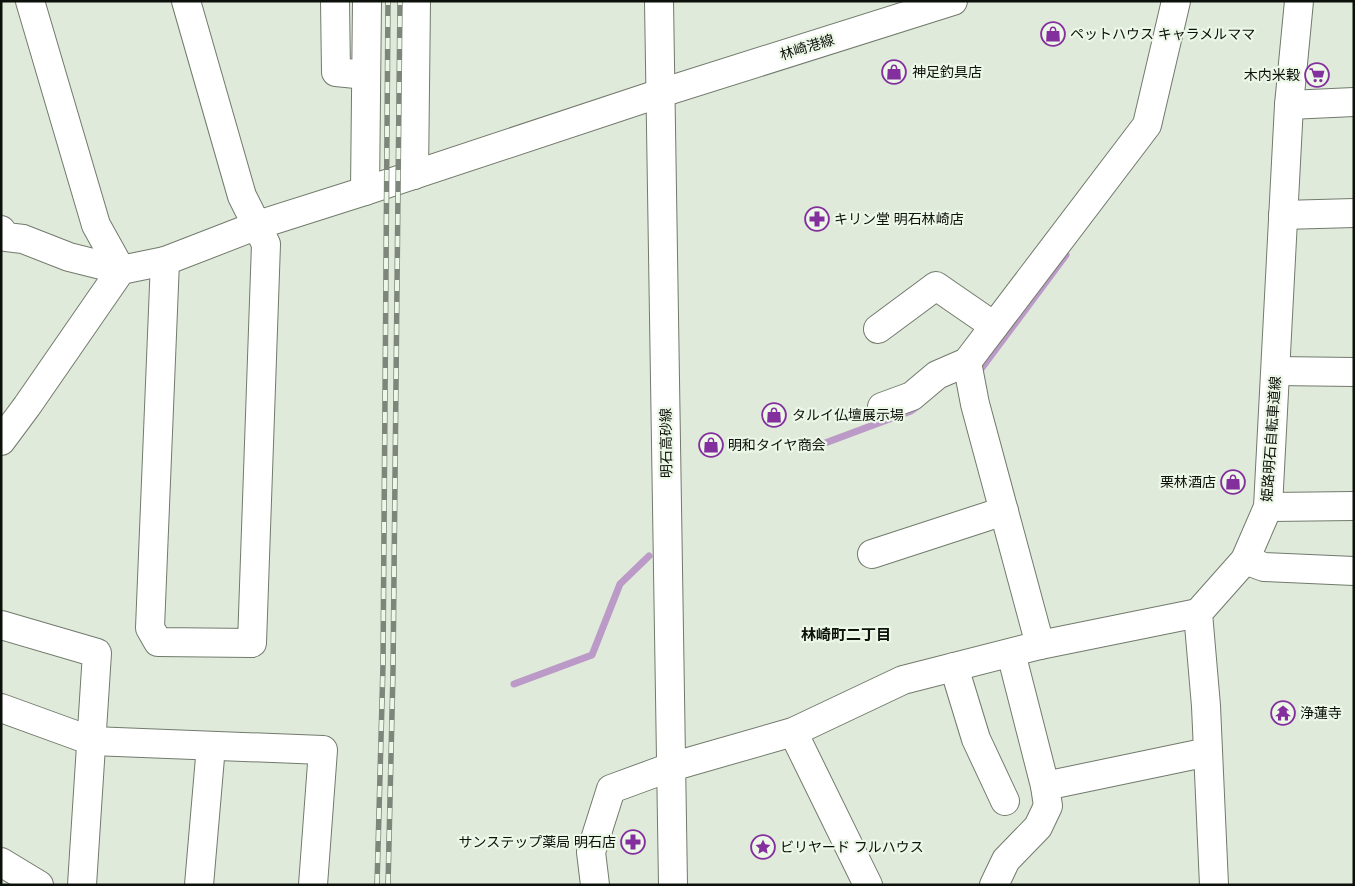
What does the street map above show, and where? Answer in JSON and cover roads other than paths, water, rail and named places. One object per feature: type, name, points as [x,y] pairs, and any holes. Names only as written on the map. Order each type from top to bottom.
[{"type":"street","points":[[30,1],[96,225],[121,270]]},
{"type":"street","points":[[165,261],[150,628],[158,642],[252,643],[266,244],[242,196],[186,1]]},
{"type":"street","points":[[334,1],[336,72],[366,75]]},
{"type":"street","points":[[365,191],[367,1]]},
{"type":"street","points":[[414,175],[416,1]]},
{"type":"street","name":"明石高砂線","points":[[659,1],[673,885]]},
{"type":"street","name":"林崎港線","points":[[121,270],[165,261],[258,225],[661,93],[953,1]]},
{"type":"street","points":[[882,407],[912,396],[937,375],[967,362],[1147,125],[1176,1]]},
{"type":"street","name":"姫路明石自転車道線","points":[[1198,614],[1245,560],[1268,507],[1289,105],[1299,1]]},
{"type":"street","points":[[1289,105],[1354,102]]},
{"type":"street","points":[[1283,215],[1354,213]]},
{"type":"street","points":[[1,230],[6,237],[23,238],[69,257],[121,270]]},
{"type":"street","points":[[1,441],[121,270]]},
{"type":"street","points":[[878,328],[936,286],[994,326]]},
{"type":"street","points":[[967,362],[975,404],[1040,645]]},
{"type":"street","points":[[1276,371],[1354,372]]},
{"type":"street","points":[[1268,507],[1354,506]]},
{"type":"street","points":[[872,554],[1004,511]]},
{"type":"street","points":[[1245,560],[1264,567],[1354,571]]},
{"type":"street","points":[[595,885],[591,852],[611,789],[670,767],[793,732],[902,680],[1040,645],[1198,614],[1206,706],[1214,885]]},
{"type":"street","points":[[1,625],[97,653],[82,885]]},
{"type":"street","points":[[994,885],[1006,860],[1038,827],[1048,806],[1045,786],[1011,653]]},
{"type":"street","points":[[954,667],[976,739],[1005,801]]},
{"type":"street","points":[[1,708],[92,741],[323,750],[312,885]]},
{"type":"street","points":[[793,732],[868,885]]},
{"type":"street","points":[[199,885],[211,746]]},
{"type":"street","points":[[1045,786],[1208,752]]},
{"type":"street","points":[[1,862],[39,885]]},
{"type":"waterway","points":[[974,372],[981,369],[1066,255]]},
{"type":"waterway","points":[[817,446],[911,411],[918,406]]},
{"type":"waterway","points":[[514,684],[592,655],[620,584],[649,556]]},
{"type":"railway","points":[[377,885],[383,665],[388,1]]},
{"type":"railway","points":[[388,885],[393,671],[400,1]]},
{"type":"place","name":"ペットハウス キャラメルママ","points":[[1053,34]]},
{"type":"place","name":"神足釣具店","points":[[894,72]]},
{"type":"place","name":"木内米穀","points":[[1317,75]]},
{"type":"place","name":"キリン堂 明石林崎店","points":[[817,219]]},
{"type":"place","name":"タルイ仏壇展示場","points":[[774,415]]},
{"type":"place","name":"明和タイヤ商会","points":[[711,445]]},
{"type":"place","name":"栗林酒店","points":[[1233,482]]},
{"type":"place","name":"浄蓮寺","points":[[1283,713]]},
{"type":"place","name":"サンステップ薬局 明石店","points":[[633,842]]},
{"type":"place","name":"ビリヤード フルハウス","points":[[763,847]]},
{"type":"district","name":"林崎町二丁目","points":[[846,635]]}]
